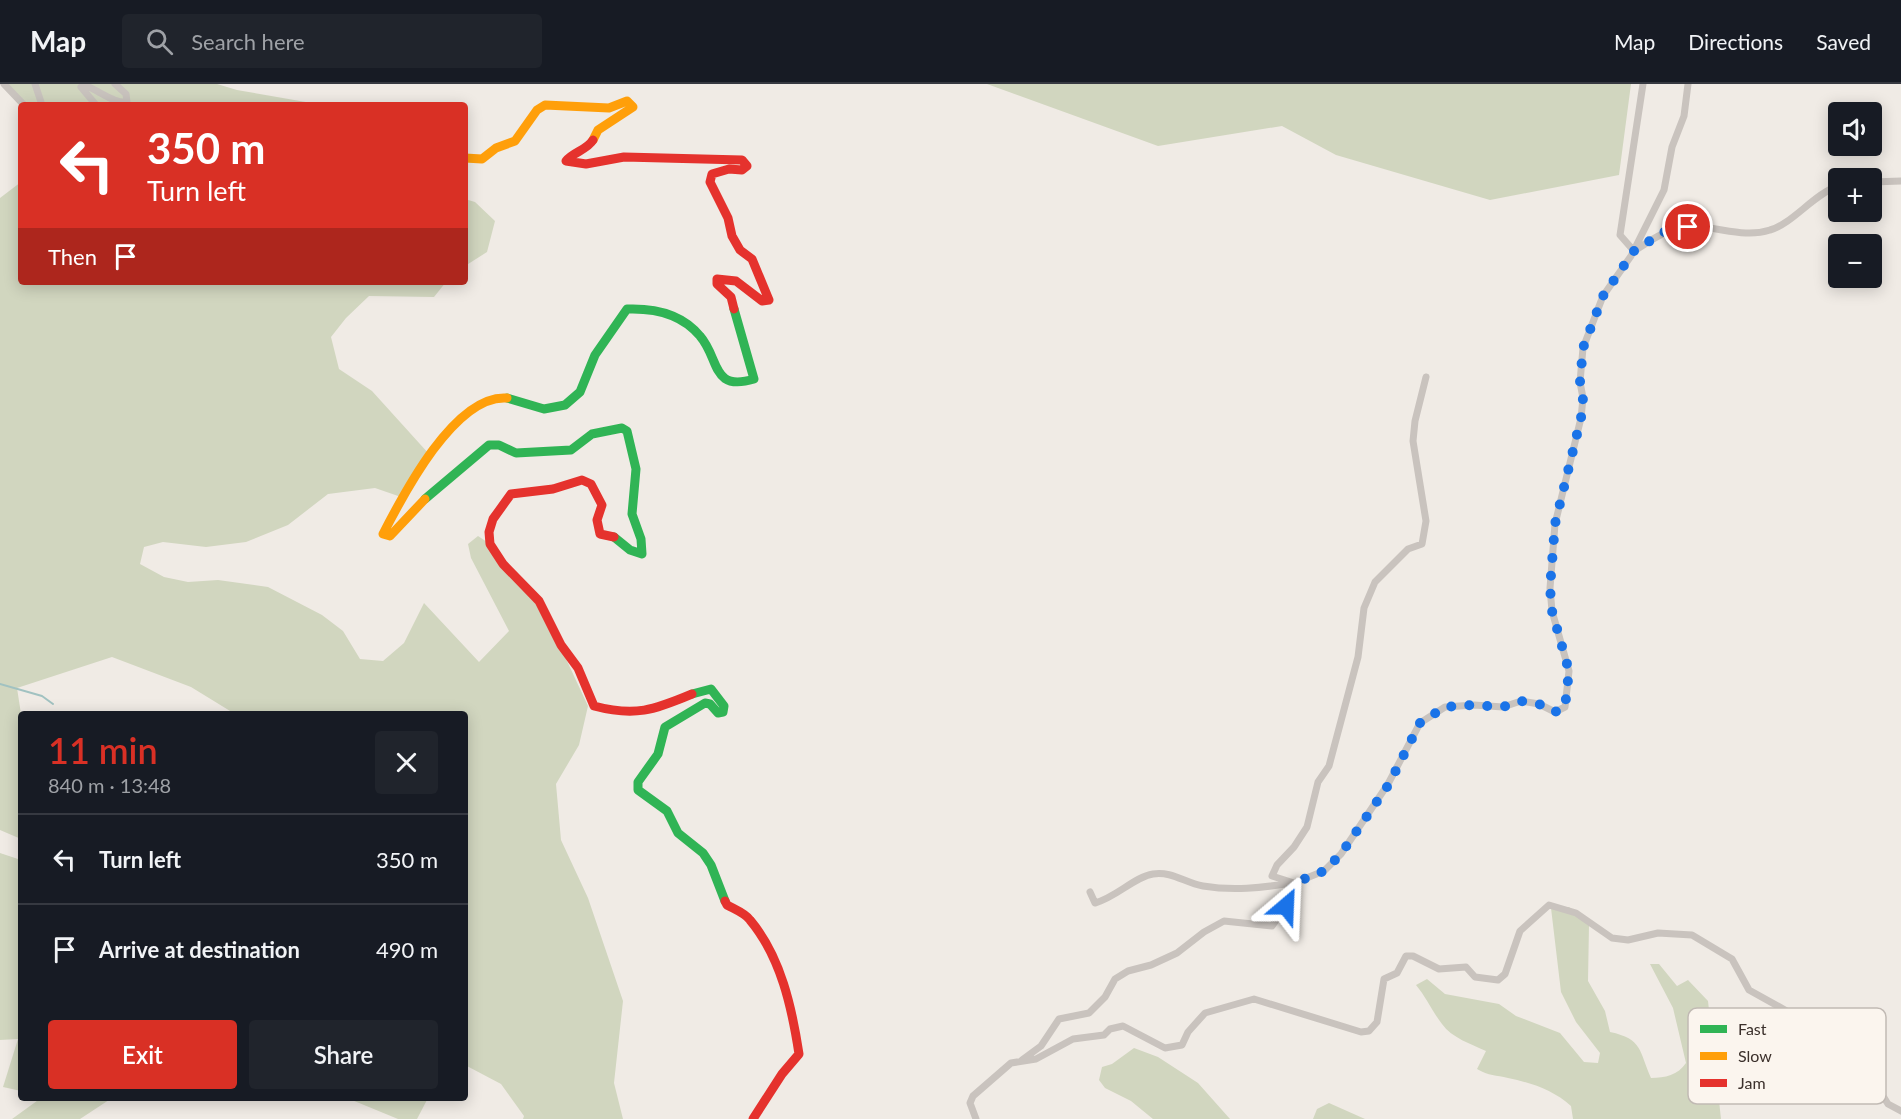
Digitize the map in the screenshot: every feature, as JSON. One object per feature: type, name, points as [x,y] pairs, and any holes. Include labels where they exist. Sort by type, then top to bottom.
[{"type":"street","points":[[4,84],[21,102]]},
{"type":"street","points":[[35,84],[41,102]]},
{"type":"street","points":[[115,84],[126,94],[127,102]]},
{"type":"street","points":[[1634,251],[1620,235],[1643,84]]},
{"type":"street","points":[[1090,892],[1095,903],[1107,899],[1142,877],[1160,873],[1198,885],[1244,890],[1294,883],[1324,871],[1341,854],[1389,784],[1420,723],[1445,707],[1474,705],[1503,707],[1521,701],[1539,704],[1555,712],[1565,707],[1569,671],[1552,611],[1550,588],[1555,524],[1581,418],[1583,398],[1580,382],[1583,348],[1603,296],[1634,251],[1664,190],[1672,147],[1684,116],[1688,84]]},
{"type":"street","points":[[94,102],[81,87],[86,86],[102,92],[115,102]]},
{"type":"street","points":[[468,158],[482,159],[496,148],[515,141],[537,110],[545,105],[565,104],[609,108],[627,101],[633,106],[629,111],[617,116],[598,130],[590,145],[571,155],[566,161],[574,164],[593,164],[621,157],[648,159],[720,156],[742,160],[747,166],[742,170],[729,169],[712,174],[711,182],[728,218],[732,236],[740,250],[752,259],[769,300],[762,301],[739,282],[726,277],[717,279],[717,284],[731,297],[754,379],[741,383],[724,379],[712,363],[707,346],[680,319],[645,307],[627,309],[591,362],[579,394],[565,404],[549,411],[535,409],[506,398],[491,398],[475,406],[429,454],[383,534],[386,537],[390,536],[437,486],[489,445],[499,445],[516,453],[534,454],[572,450],[592,434],[622,428],[627,431],[635,459],[636,483],[630,504],[633,523],[644,548],[642,554],[623,545],[608,532],[600,534],[597,527],[602,505],[587,480],[578,479],[554,489],[511,494],[493,519],[489,532],[490,544],[503,564],[539,602],[561,645],[578,668],[594,706],[632,714],[657,709],[700,690],[711,689],[724,706],[723,712],[718,713],[710,704],[705,704],[666,727],[658,754],[638,782],[638,790],[667,811],[678,833],[703,853],[711,865],[727,905],[749,918],[769,948],[793,1012],[799,1054],[782,1074],[753,1119]]},
{"type":"street","points":[[1882,182],[1901,181]]},
{"type":"street","points":[[1634,251],[1664,232],[1688,227],[1752,234],[1773,230],[1828,189]]},
{"type":"street","points":[[1294,883],[1272,876],[1277,865],[1294,847],[1307,827],[1318,782],[1329,766],[1358,657],[1364,608],[1375,582],[1408,549],[1422,544],[1426,521],[1413,441],[1426,376]]},
{"type":"street","points":[[1022,1060],[1041,1046],[1059,1019],[1089,1013],[1105,997],[1115,979],[1128,970],[1151,965],[1177,953],[1204,932],[1224,921],[1272,926],[1286,906],[1294,883]]},
{"type":"street","points":[[976,1119],[970,1103],[973,1096],[1011,1063],[1036,1059],[1073,1039],[1104,1035],[1110,1029],[1123,1026],[1165,1048],[1175,1047],[1182,1045],[1188,1032],[1205,1012],[1254,999],[1361,1032],[1369,1031],[1377,1022],[1384,979],[1397,974],[1406,956],[1413,956],[1439,969],[1466,967],[1475,977],[1498,980],[1505,974],[1520,931],[1549,905],[1576,913],[1612,938],[1628,940],[1658,933],[1692,935],[1732,959],[1749,990],[1781,1008]]},
{"type":"street","points":[[1886,1101],[1901,1111]]},
{"type":"green space","points":[[4,84],[217,84],[237,90],[306,102],[20,102]]},
{"type":"green space","points":[[987,84],[1631,84],[1619,175],[1490,200],[1336,155],[1282,126],[1158,146]]},
{"type":"green space","points":[[18,184],[18,285],[444,285],[434,297],[369,296],[346,318],[331,337],[339,369],[372,391],[429,454],[404,498],[375,488],[328,494],[288,525],[246,542],[206,547],[163,542],[144,547],[140,564],[164,577],[188,582],[218,580],[268,587],[322,615],[343,631],[360,659],[383,661],[404,643],[424,603],[479,662],[509,631],[471,558],[468,544],[478,536],[490,544],[539,601],[588,706],[579,745],[556,784],[561,840],[588,898],[623,1001],[614,1083],[623,1119],[523,1119],[524,1116],[501,1084],[468,1067],[468,711],[230,711],[191,687],[112,657],[17,688],[21,711],[18,711],[18,838],[0,830],[0,198]]},
{"type":"green space","points":[[468,200],[475,202],[495,221],[487,252],[468,264]]},
{"type":"green space","points":[[0,853],[18,859],[18,1039],[0,1040]]},
{"type":"green space","points":[[1569,907],[1589,925],[1588,981],[1605,1011],[1610,1032],[1629,1038],[1634,1043],[1641,1053],[1651,1078],[1671,1075],[1686,1063],[1673,1008],[1650,964],[1659,964],[1677,986],[1688,980],[1708,1001],[1709,1008],[1688,1008],[1688,1104],[1719,1104],[1721,1119],[1573,1119],[1571,1106],[1549,1091],[1477,1069],[1486,1051],[1462,1040],[1446,1029],[1416,985],[1427,979],[1445,994],[1499,1004],[1516,1016],[1560,1033],[1584,1062],[1598,1063],[1600,1053],[1576,1022],[1561,992],[1551,908]]},
{"type":"green space","points":[[18,1039],[18,1090],[3,1087]]},
{"type":"green space","points":[[1134,1048],[1158,1057],[1198,1083],[1230,1119],[1153,1119],[1131,1101],[1105,1088],[1099,1080],[1102,1067],[1112,1064]]},
{"type":"green space","points":[[37,1101],[107,1101],[80,1119],[12,1119]]},
{"type":"green space","points":[[354,1101],[426,1101],[417,1119],[398,1119]]},
{"type":"green space","points":[[1329,1103],[1365,1119],[1313,1119],[1317,1109]]},
{"type":"waterway","points":[[0,684],[42,696],[53,704]]},
{"type":"traffic: fast","points":[[507,398],[544,409],[565,405],[580,392],[595,355],[627,309],[657,311],[685,322],[700,336],[723,377],[730,381],[740,382],[754,379],[734,309]]},
{"type":"traffic: fast","points":[[425,499],[489,445],[499,445],[516,453],[571,450],[592,434],[622,428],[627,431],[636,469],[632,514],[641,539],[642,554],[630,550],[614,537]]},
{"type":"traffic: fast","points":[[692,694],[711,689],[724,706],[723,712],[718,713],[710,704],[705,703],[665,727],[658,754],[638,782],[638,790],[667,811],[678,833],[703,853],[711,865],[725,901]]},
{"type":"traffic: slow","points":[[468,158],[482,159],[496,148],[515,141],[537,110],[545,105],[609,108],[627,101],[633,107],[598,130],[593,140]]},
{"type":"traffic: slow","points":[[425,499],[390,536],[383,534],[417,473],[450,429],[468,412],[488,401],[507,398]]},
{"type":"traffic: jam","points":[[593,140],[566,161],[586,164],[624,157],[742,160],[747,166],[742,170],[729,169],[712,174],[710,182],[728,218],[732,236],[740,250],[752,259],[769,300],[762,301],[736,281],[717,279],[717,284],[731,297],[734,309]]},
{"type":"traffic: jam","points":[[614,537],[600,534],[597,520],[602,505],[591,484],[582,480],[553,489],[511,494],[493,519],[489,532],[490,544],[503,564],[539,601],[561,645],[578,668],[594,706],[621,711],[644,710],[692,694]]},
{"type":"traffic: jam","points":[[725,901],[727,905],[748,918],[770,950],[789,1001],[799,1054],[782,1074],[753,1119]]},
{"type":"route","points":[[1286,906],[1294,883],[1324,871],[1341,854],[1389,784],[1420,723],[1445,707],[1474,705],[1503,707],[1521,701],[1539,704],[1555,712],[1565,707],[1569,671],[1560,646],[1552,611],[1550,588],[1555,524],[1581,418],[1583,398],[1580,382],[1583,348],[1593,329],[1603,296],[1634,251],[1664,232],[1688,227]]}]
